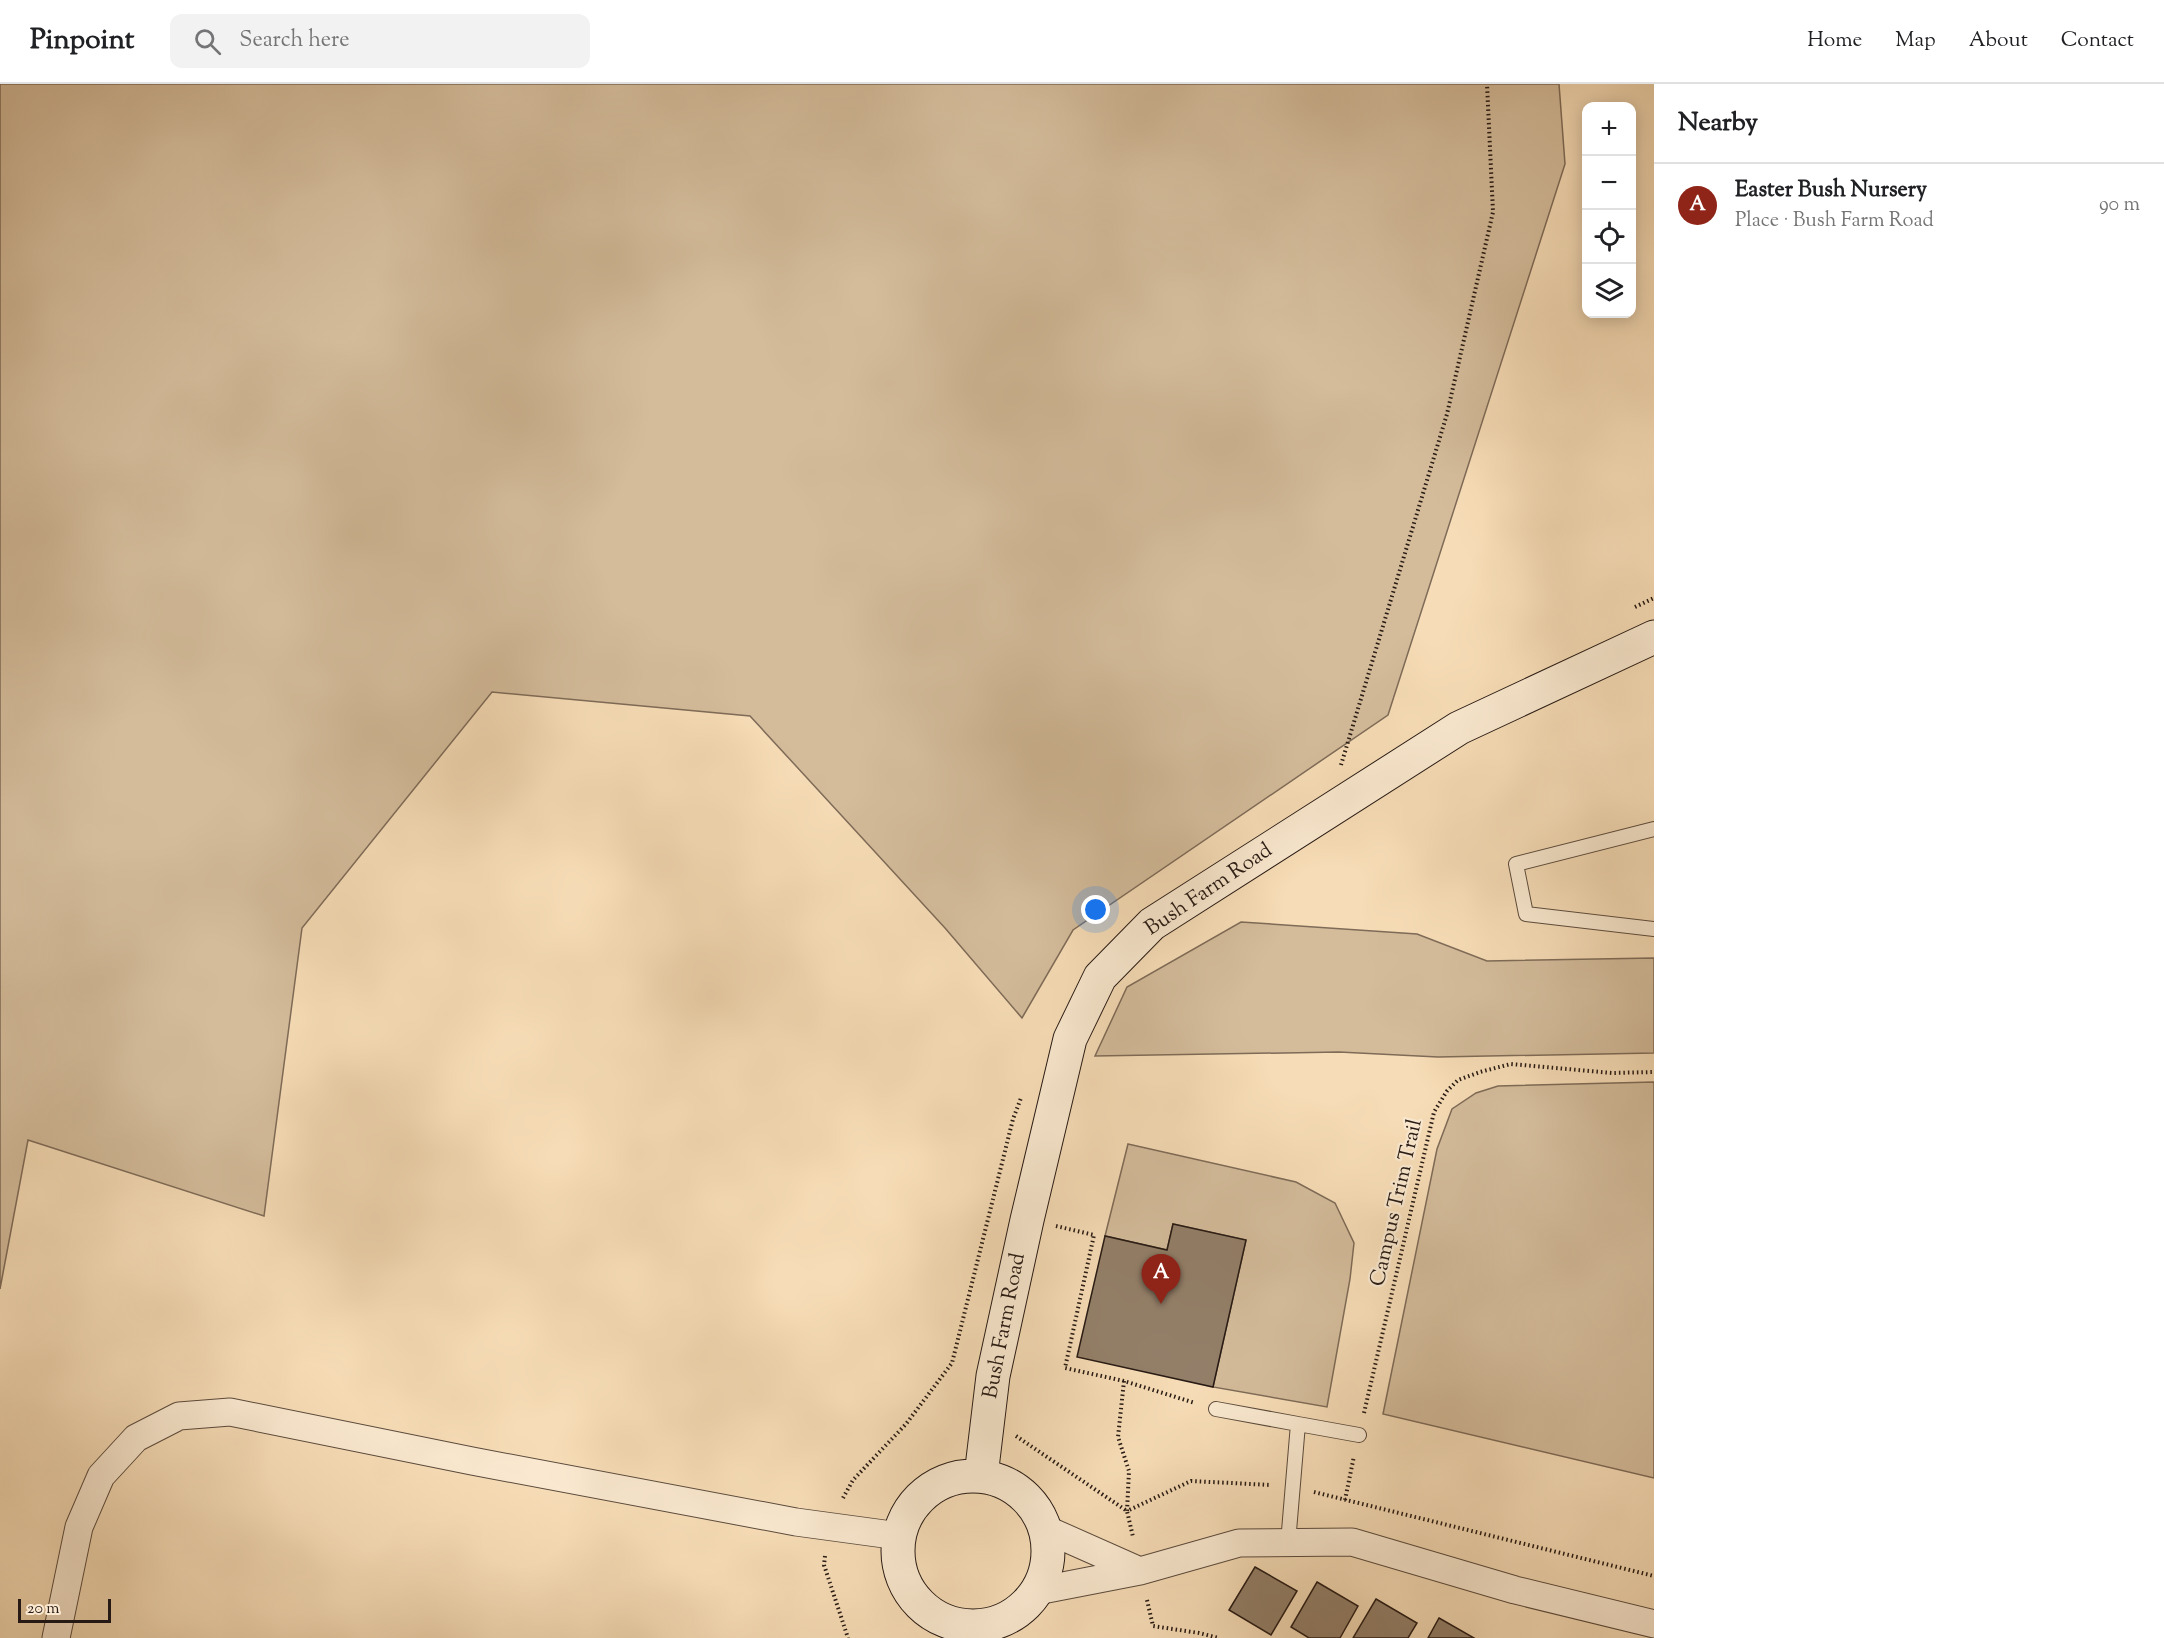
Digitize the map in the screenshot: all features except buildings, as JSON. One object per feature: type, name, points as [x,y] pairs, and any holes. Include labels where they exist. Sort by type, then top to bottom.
[{"type":"street","name":"Bush Farm Road","points":[[981,1476],[993,1376],[1070,1039],[1100,977],[1152,924],[1459,728],[1654,637]]},
{"type":"street","points":[[56,1638],[78,1527],[101,1476],[136,1438],[179,1416],[230,1412],[472,1461],[827,1527],[899,1536]]},
{"type":"street","points":[[981,1476],[1006,1484],[1027,1499],[1041,1520],[1048,1545],[1046,1570],[1037,1591],[1023,1608],[980,1632],[938,1618],[930,1626],[904,1584],[898,1560],[899,1536],[907,1515],[920,1497],[938,1485],[959,1478],[981,1476]]},
{"type":"street","points":[[1043,1528],[1140,1571]]},
{"type":"street","points":[[1037,1591],[1140,1571],[1239,1543],[1352,1542],[1515,1590],[1654,1624]]},
{"type":"lane","points":[[1654,829],[1516,864],[1526,914],[1654,929]]},
{"type":"lane","points":[[1216,1409],[1359,1435]]},
{"type":"lane","points":[[1288,1543],[1298,1424]]},
{"type":"path","points":[[1349,762],[1340,768],[1447,414],[1493,212],[1487,84]]},
{"type":"path","points":[[1632,609],[1654,598]]},
{"type":"path","name":"Campus Trim Trail","points":[[1345,1500],[1434,1112],[1447,1091],[1458,1080],[1511,1064],[1612,1073],[1654,1072]]},
{"type":"path","points":[[848,1638],[824,1565],[827,1527],[853,1480],[906,1424],[952,1363],[1013,1119],[1023,1092]]},
{"type":"path","points":[[1027,1220],[1094,1235],[1065,1368],[1124,1382],[1216,1409]]},
{"type":"path","points":[[952,1363],[993,1376]]},
{"type":"path","points":[[1124,1382],[1118,1437],[1129,1471],[1127,1511],[1153,1626],[1219,1638]]},
{"type":"path","points":[[1011,1433],[1127,1511]]},
{"type":"path","points":[[1127,1511],[1191,1481],[1292,1486],[1654,1576]]},
{"type":"shaded area","points":[[0,84],[1559,84],[1565,164],[1388,715],[1073,930],[1022,1018],[945,928],[750,716],[492,692],[302,928],[264,1216],[28,1140],[0,1289]]},
{"type":"shaded area","points":[[1241,922],[1417,934],[1487,961],[1654,958],[1654,1053],[1438,1057],[1339,1052],[1095,1056],[1127,987]]},
{"type":"shaded area","points":[[1654,1082],[1654,1478],[1383,1414],[1437,1149],[1452,1109],[1476,1093],[1498,1086]]},
{"type":"shaded area","points":[[1128,1144],[1296,1182],[1335,1203],[1354,1243],[1350,1279],[1327,1407],[1213,1387],[1246,1240],[1173,1224],[1167,1250],[1105,1236]]},
{"type":"place","name":"Easter Bush Nursery","points":[[1161,1304]]}]
